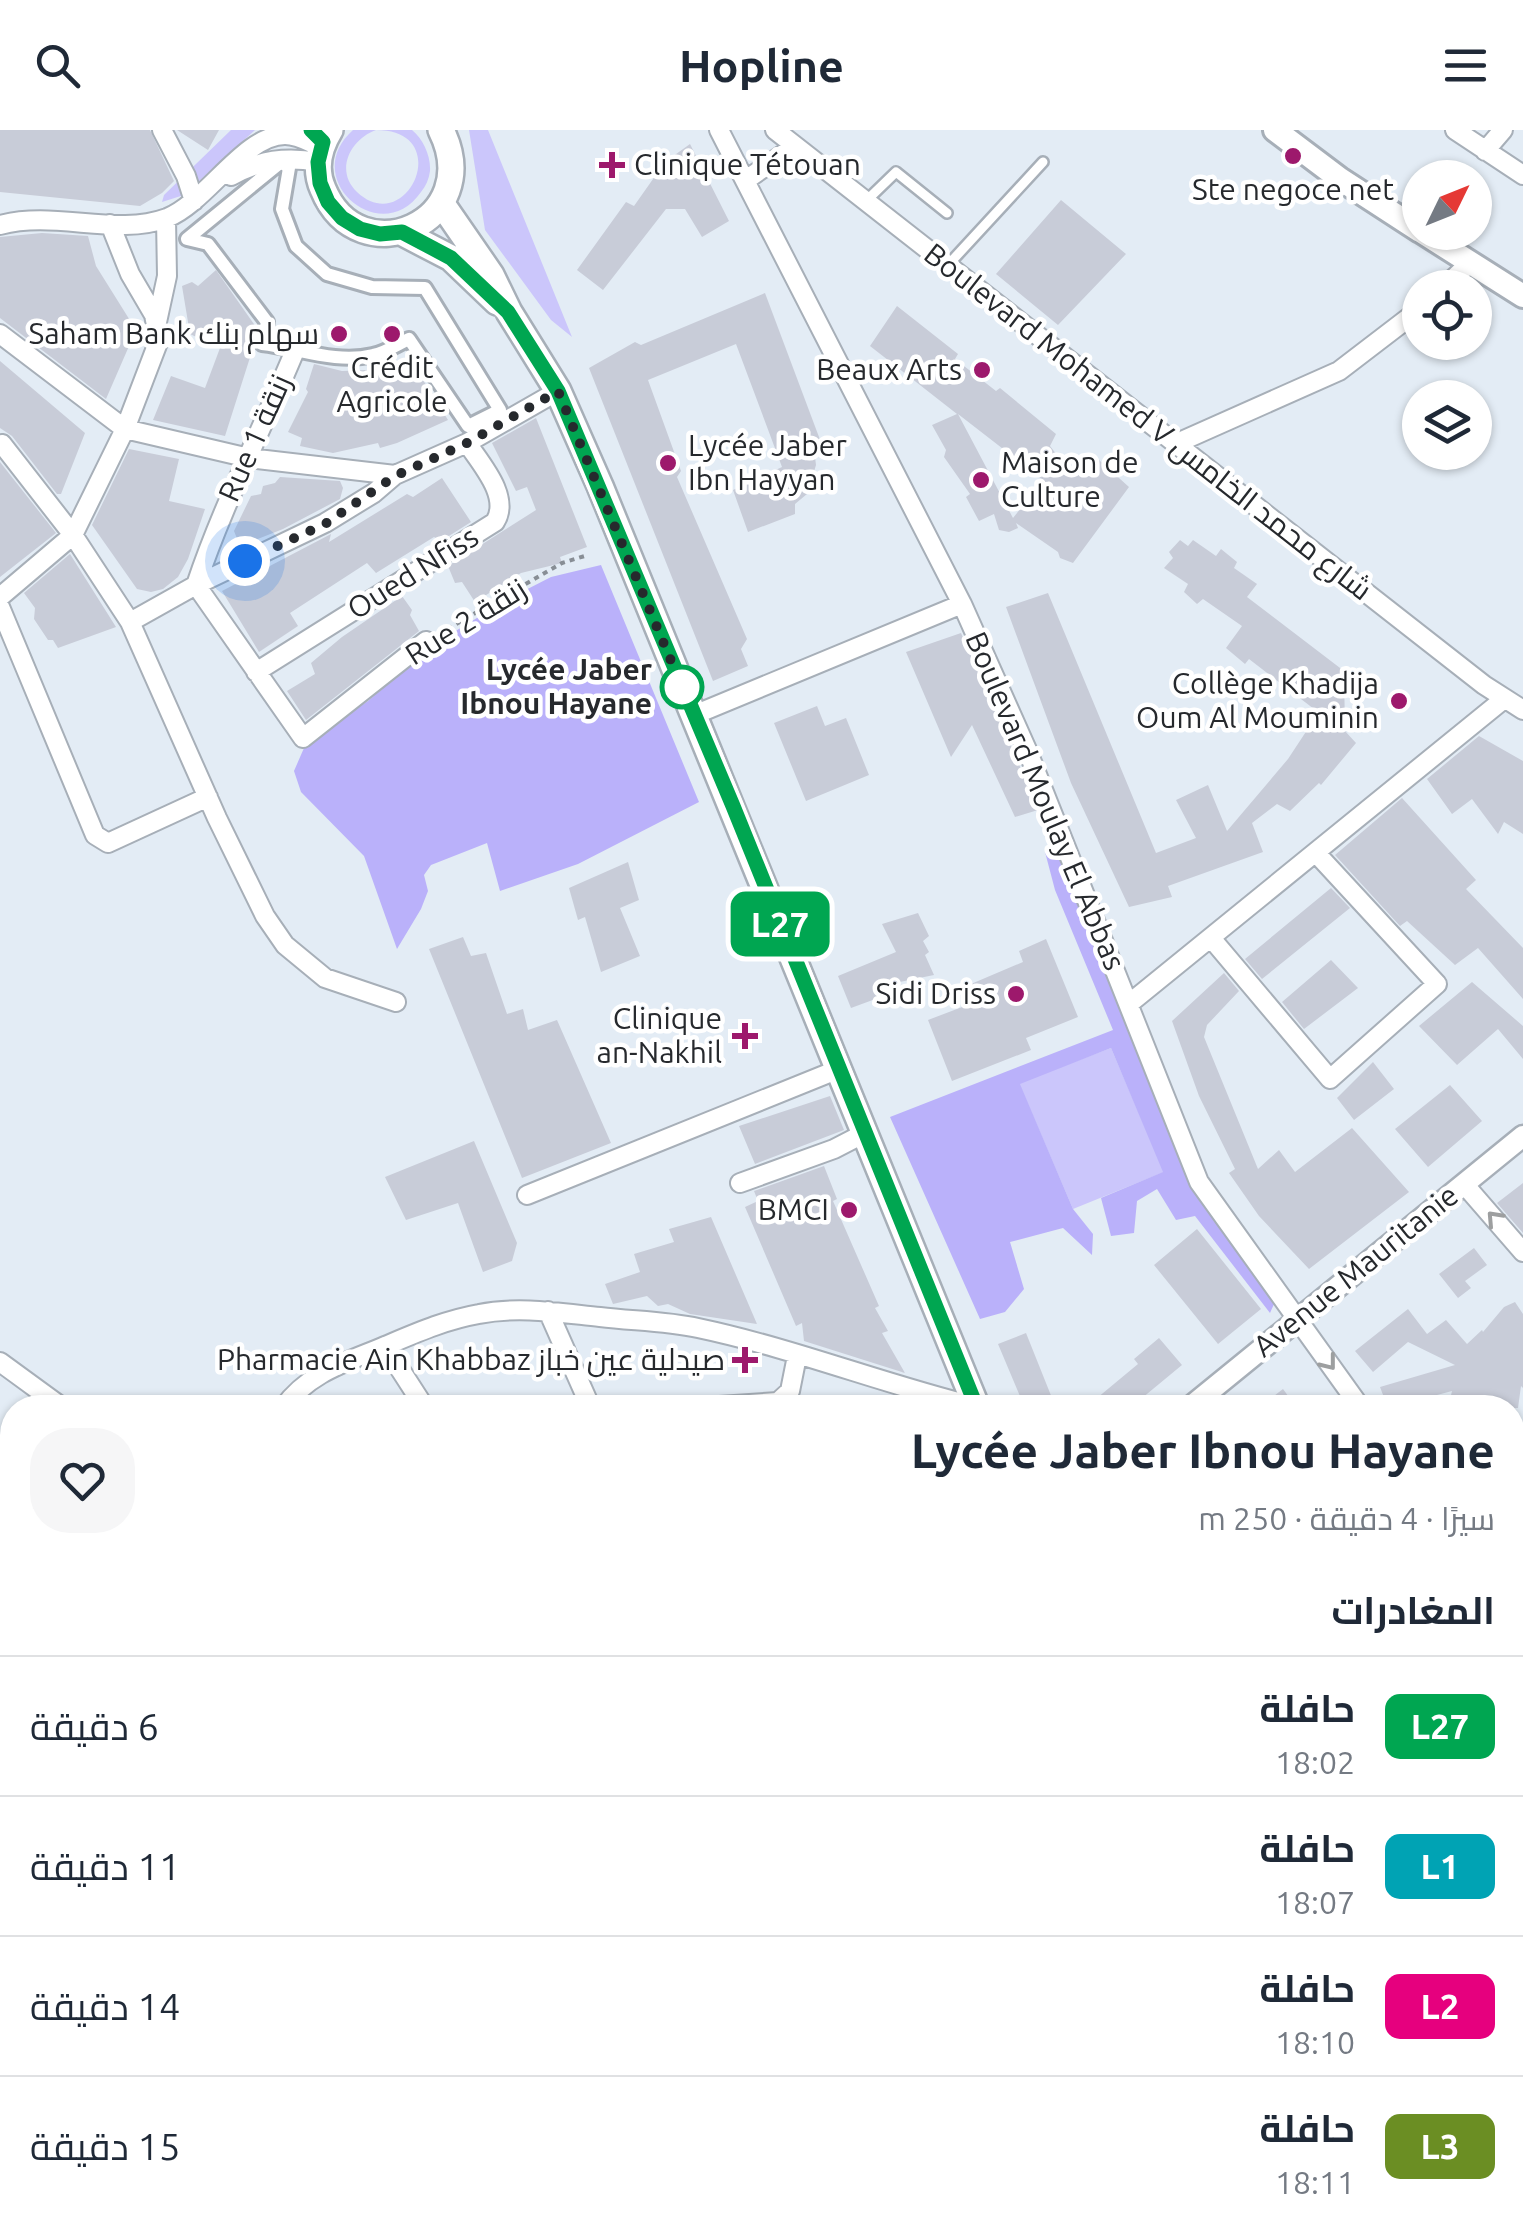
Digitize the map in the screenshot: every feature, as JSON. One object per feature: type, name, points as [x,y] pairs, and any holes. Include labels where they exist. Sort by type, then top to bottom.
[{"type":"main road","points":[[320,142],[324,193],[342,218],[360,229],[380,234],[402,232],[417,226],[442,204],[452,178],[451,150],[441,130]]},
{"type":"main road","points":[[1275,130],[1340,180],[1402,220]]},
{"type":"main road","points":[[442,204],[491,275],[508,312],[558,391],[972,1395]]},
{"type":"main road","points":[[402,232],[451,258],[508,312]]},
{"type":"main road","points":[[1449,250],[1523,296]]},
{"type":"street","points":[[162,130],[194,201]]},
{"type":"street","name":"Boulevard Moulay El Abbas","points":[[718,130],[962,604],[1028,752],[1198,1182],[1352,1395]]},
{"type":"street","name":"Boulevard Mohamed V شارع محمد الخامس","points":[[775,130],[1175,444],[1523,710]]},
{"type":"street","points":[[1455,130],[1523,174]]},
{"type":"street","points":[[1485,151],[1503,130]]},
{"type":"street","points":[[1,224],[44,219],[140,224],[166,218],[213,186],[255,146],[275,136],[320,142]]},
{"type":"street","points":[[746,180],[796,146]]},
{"type":"street","points":[[280,162],[289,168],[282,209],[296,246],[327,274],[372,287],[425,288],[500,410],[468,426],[409,339],[372,356],[306,355],[296,348],[262,344],[266,322],[208,244],[186,239],[280,162]]},
{"type":"street","points":[[0,597],[73,535],[125,429],[158,340],[157,322],[167,276],[166,218]]},
{"type":"street","points":[[110,224],[130,274],[157,322]]},
{"type":"street","points":[[1462,270],[1470,263]]},
{"type":"street","points":[[1175,444],[1340,371],[1402,323]]},
{"type":"street","points":[[0,334],[125,429],[250,458],[395,476]]},
{"type":"street","name":"Rue 1 زنقة","points":[[196,585],[227,498],[250,458],[296,348]]},
{"type":"street","points":[[130,622],[196,585],[325,524],[395,476],[467,443],[558,391]]},
{"type":"street","name":"Oued Nfiss","points":[[256,672],[495,522],[501,508],[498,496],[467,443]]},
{"type":"street","points":[[2,444],[73,535],[130,622],[265,916],[285,944],[325,978],[396,1002]]},
{"type":"street","points":[[196,585],[256,672]]},
{"type":"street","points":[[694,715],[962,604]]},
{"type":"street","points":[[0,607],[95,835],[108,842],[118,840],[208,797]]},
{"type":"street","name":"Rue 2 زنقة","points":[[256,672],[303,738],[426,641]]},
{"type":"street","points":[[1130,1002],[1504,699]]},
{"type":"street","points":[[1212,938],[1330,1078],[1437,984],[1316,852]]},
{"type":"street","points":[[527,1195],[839,1069]]},
{"type":"street","points":[[740,1183],[864,1133]]},
{"type":"street","name":"Avenue Mauritanie","points":[[1204,1395],[1523,1136]]},
{"type":"street","points":[[1464,1184],[1523,1252]]},
{"type":"street","points":[[294,1395],[319,1374],[445,1322],[483,1313],[548,1312],[698,1328],[931,1395]]},
{"type":"street","points":[[548,1312],[585,1395]]},
{"type":"street","points":[[385,1346],[417,1395]]},
{"type":"street","points":[[786,1395],[797,1356]]},
{"type":"street","points":[[0,1362],[45,1395]]},
{"type":"lane","points":[[948,265],[1043,162]]},
{"type":"lane","points":[[866,201],[896,172],[948,213]]},
{"type":"path","name":"Rue 2 زنقة","points":[[426,641],[562,563],[588,555]]},
{"type":"shaded area","points":[[231,130],[255,130],[184,195],[162,202],[164,195]]},
{"type":"shaded area","points":[[353,130],[376,130],[412,130],[428,154],[428,180],[404,208],[386,214],[367,211],[351,201],[340,186],[335,169],[338,149]],"holes":[[[376,130],[400,135],[414,146],[418,162],[415,179],[406,193],[392,202],[375,203],[350,183],[348,156],[359,140]]]},
{"type":"shaded area","points":[[469,130],[488,130],[572,337],[551,320],[485,230]]},
{"type":"shaded area","points":[[601,565],[699,802],[578,864],[500,891],[487,843],[431,865],[424,875],[428,891],[421,909],[397,949],[364,856],[301,792],[294,771],[304,748],[368,701],[431,646],[551,577]]},
{"type":"shaded area","points":[[1058,848],[1188,1182],[1274,1304],[1270,1313],[1195,1216],[1176,1220],[1157,1189],[1137,1201],[1134,1233],[1111,1236],[1101,1198],[1163,1172],[1111,1048],[1020,1084],[1073,1209],[1093,1234],[1092,1255],[1063,1228],[1010,1242],[1024,1289],[1005,1312],[980,1319],[890,1117],[1113,1030],[1055,890],[1045,852]]},
{"type":"shaded area","points":[[1111,1048],[1164,1172],[1073,1209],[1019,1083]]},
{"type":"building","points":[[0,130],[150,130],[174,181],[140,206],[0,192]]},
{"type":"building","points":[[177,130],[219,130],[208,150]]},
{"type":"building","points":[[690,144],[729,221],[702,237],[685,209],[666,209],[603,290],[577,270],[626,202],[634,206],[665,162]]},
{"type":"building","points":[[1061,200],[1126,254],[1058,325],[996,274]]},
{"type":"building","points":[[42,233],[88,236],[96,266],[136,330],[106,399],[0,318],[0,237]]},
{"type":"building","points":[[216,270],[256,327],[225,436],[153,420],[171,376],[205,388],[220,348],[190,334],[182,286],[192,282],[198,286]]},
{"type":"building","points":[[765,293],[822,445],[814,449],[816,465],[807,494],[795,504],[795,514],[748,532],[733,490],[782,467],[736,344],[648,380],[681,471],[677,477],[747,639],[741,649],[748,666],[713,681],[589,368],[635,342],[641,345]]},
{"type":"building","points":[[897,306],[958,354],[955,359],[996,391],[1000,388],[1056,434],[1050,446],[1074,477],[1086,460],[1094,466],[1099,460],[1129,487],[1073,563],[1060,558],[1058,552],[1016,523],[1018,528],[1009,532],[999,530],[994,514],[979,521],[966,497],[970,494],[944,457],[946,450],[932,425],[957,414],[870,346]],"holes":[[[958,414],[1043,480],[1013,518]]]},
{"type":"building","points":[[408,356],[448,420],[380,448],[378,443],[333,453],[300,446],[302,438],[288,432],[308,392],[314,364],[342,371],[392,369]]},
{"type":"building","points":[[0,361],[85,433],[61,494],[57,494],[12,436],[0,428]]},
{"type":"building","points":[[536,418],[587,547],[560,557],[562,563],[521,573],[475,602],[462,582],[455,583],[448,566],[536,510],[527,487],[516,491],[492,443]]},
{"type":"building","points":[[129,449],[179,459],[169,501],[205,509],[178,577],[163,589],[151,592],[137,589],[92,525]]},
{"type":"building","points":[[0,462],[56,533],[0,577]]},
{"type":"building","points":[[280,477],[340,481],[343,488],[340,499],[240,546],[234,531],[251,496],[261,494],[263,486]]},
{"type":"building","points":[[442,478],[471,522],[441,541],[434,537],[376,573],[367,563],[290,613],[298,626],[259,652],[222,591],[331,534],[329,542],[407,494],[413,497]]},
{"type":"building","points":[[1180,540],[1188,546],[1193,540],[1216,556],[1221,549],[1237,562],[1234,568],[1257,584],[1247,597],[1344,671],[1345,731],[1356,743],[1321,785],[1290,811],[1277,804],[1252,823],[1263,852],[1168,886],[1172,897],[1129,907],[1071,783],[1006,607],[1048,593],[1156,853],[1196,838],[1176,800],[1208,785],[1227,831],[1288,759],[1313,721],[1314,709],[1249,659],[1245,664],[1226,648],[1242,626],[1203,599],[1197,604],[1184,592],[1188,584],[1164,568],[1173,558],[1169,552]]},
{"type":"building","points":[[70,554],[116,627],[58,648],[34,619],[35,608],[24,593]]},
{"type":"building","points":[[402,596],[419,631],[306,720],[287,691],[315,674],[311,663],[342,637]]},
{"type":"building","points":[[961,633],[1038,810],[1015,817],[972,725],[951,757],[906,652]]},
{"type":"building","points":[[817,706],[825,726],[846,718],[869,775],[806,801],[774,723]]},
{"type":"building","points":[[1479,736],[1523,761],[1523,834],[1504,822],[1498,834],[1472,799],[1452,814],[1427,779]]},
{"type":"building","points":[[1402,798],[1476,880],[1466,889],[1523,948],[1523,999],[1478,948],[1455,965],[1407,921],[1400,926],[1335,855]]},
{"type":"building","points":[[628,862],[639,900],[620,908],[640,956],[601,972],[585,917],[578,920],[569,888]]},
{"type":"building","points":[[1331,888],[1350,908],[1262,979],[1245,959]]},
{"type":"building","points":[[918,913],[929,936],[923,941],[934,975],[885,985],[889,994],[851,1008],[838,976],[896,952],[882,924]]},
{"type":"building","points":[[463,937],[471,956],[486,953],[507,1014],[523,1009],[528,1030],[557,1020],[611,1143],[522,1178],[429,949]]},
{"type":"building","points":[[1046,939],[1078,1017],[1026,1038],[1031,1050],[952,1081],[928,1020],[978,1001],[971,984],[1023,962],[1019,951]]},
{"type":"building","points":[[1331,960],[1358,988],[1304,1029],[1282,1002]]},
{"type":"building","points":[[1224,973],[1239,991],[1207,1025],[1204,1037],[1258,1169],[1279,1150],[1295,1172],[1352,1128],[1409,1192],[1309,1269],[1259,1216],[1229,1173],[1235,1169],[1199,1096],[1172,1021]]},
{"type":"building","points":[[1472,982],[1523,1026],[1523,1059],[1498,1029],[1457,1065],[1419,1026]]},
{"type":"building","points":[[1373,1062],[1394,1089],[1354,1120],[1337,1098]]},
{"type":"building","points":[[1450,1085],[1482,1121],[1428,1167],[1395,1129]]},
{"type":"building","points":[[830,1096],[844,1130],[755,1164],[739,1126]]},
{"type":"building","points":[[474,1141],[517,1243],[512,1261],[483,1272],[458,1203],[406,1220],[385,1177]]},
{"type":"building","points":[[824,1166],[837,1199],[833,1201],[879,1306],[875,1308],[888,1331],[882,1333],[905,1373],[804,1341],[802,1323],[796,1326],[745,1207],[758,1201],[754,1191]]},
{"type":"building","points":[[1523,1183],[1523,1233],[1497,1203]]},
{"type":"building","points":[[711,1217],[757,1324],[690,1314],[668,1304],[658,1306],[647,1296],[613,1304],[605,1284],[640,1272],[634,1254],[674,1242],[669,1229]]},
{"type":"building","points":[[1197,1229],[1261,1309],[1218,1344],[1154,1265]]},
{"type":"building","points":[[1474,1248],[1487,1265],[1465,1281],[1471,1288],[1458,1298],[1439,1274]]},
{"type":"building","points":[[1515,1302],[1523,1314],[1520,1395],[1451,1395],[1452,1391],[1437,1395],[1383,1395],[1380,1387],[1455,1365],[1408,1342],[1373,1372],[1355,1351],[1408,1309],[1427,1334],[1446,1320],[1467,1344],[1504,1307]]},
{"type":"building","points":[[1026,1333],[1051,1395],[1020,1395],[998,1344]]},
{"type":"building","points":[[1159,1338],[1182,1365],[1146,1395],[1101,1395],[1138,1364],[1134,1359]]},
{"type":"bus line","name":"L27","points":[[311,130],[323,142],[318,162],[320,183],[328,202],[342,218],[360,229],[380,234],[402,232],[451,258],[508,312],[558,391],[663,636],[972,1395]]},
{"type":"place","name":"Ste negoce net","points":[[1293,156]]},
{"type":"place","name":"Clinique Tétouan","points":[[612,165]]},
{"type":"place","name":"Saham Bank سهام بنك","points":[[339,334]]},
{"type":"place","name":"Crédit Agricole","points":[[392,334]]},
{"type":"place","name":"Beaux Arts","points":[[982,370]]},
{"type":"place","name":"Lycée Jaber Ibn Hayyan","points":[[668,463]]},
{"type":"place","name":"Maison de Culture","points":[[981,480]]},
{"type":"place","name":"Lycée Jaber Ibnou Hayane","points":[[682,687]]},
{"type":"place","name":"Collège Khadija Oum Al Mouminin","points":[[1399,701]]},
{"type":"place","name":"Sidi Driss","points":[[1016,994]]},
{"type":"place","name":"Clinique an-Nakhil","points":[[745,1036]]},
{"type":"place","name":"BMCI","points":[[849,1210]]},
{"type":"place","name":"Pharmacie Ain Khabbaz صيدلية عين خباز","points":[[745,1360]]},
{"type":"route","points":[[245,561],[325,524],[395,476],[467,443],[558,391],[682,687]]}]
